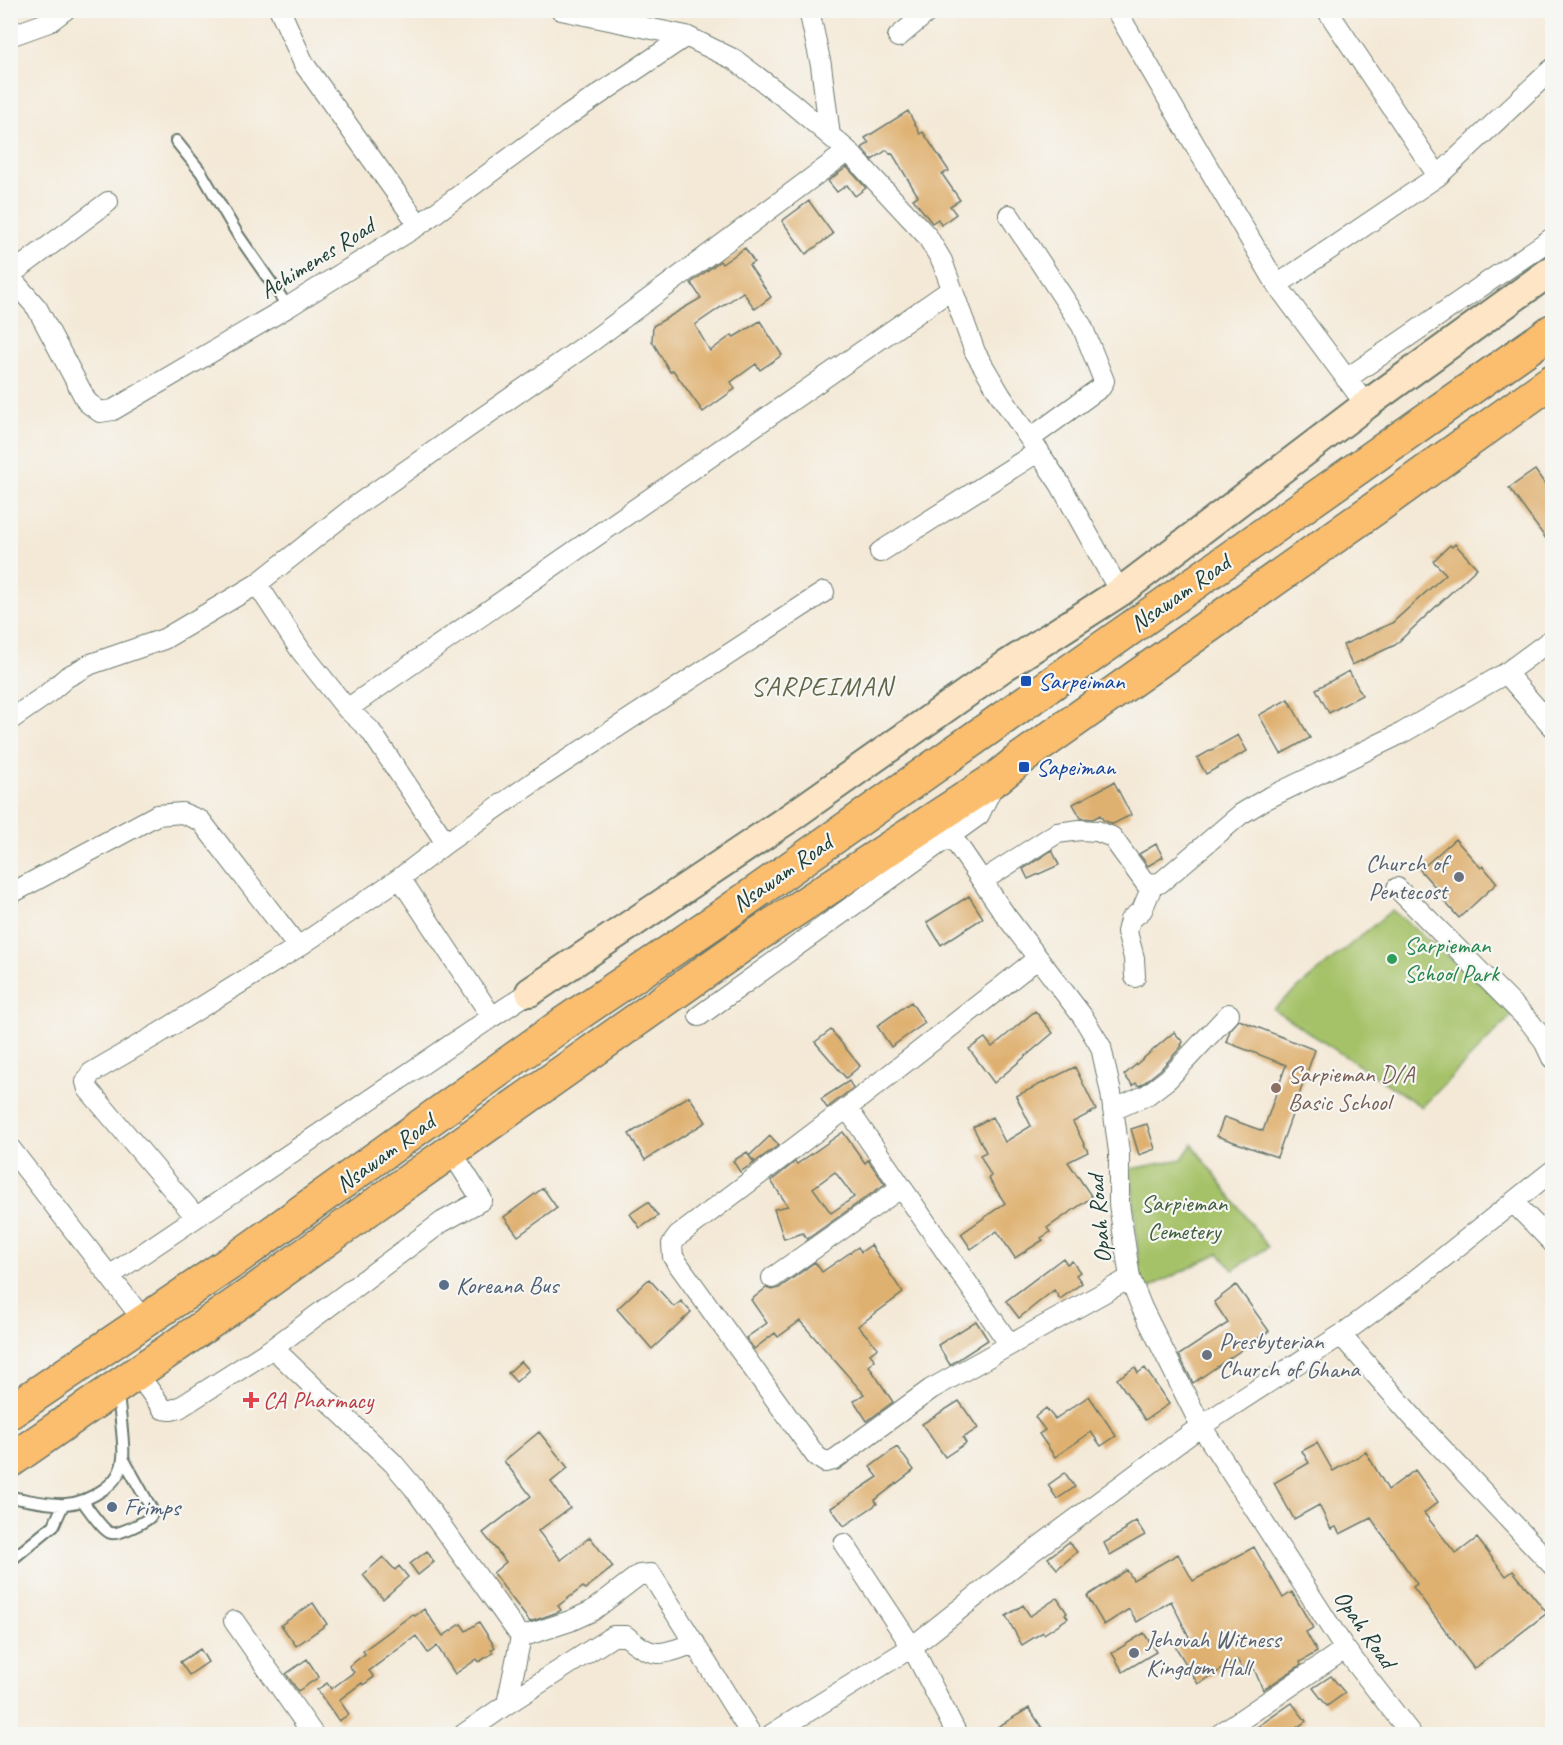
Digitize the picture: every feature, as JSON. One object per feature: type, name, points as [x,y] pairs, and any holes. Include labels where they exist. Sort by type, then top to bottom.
[{"type":"highway","name":"Nsawam Road","points":[[10,1412],[230,1263],[560,1026],[721,917],[1552,331]]},
{"type":"highway","name":"Nsawam Road","points":[[10,1461],[754,937],[945,825],[1019,760],[1552,381]]},
{"type":"main road","points":[[530,992],[791,817],[1005,666],[1120,592],[1366,405],[1552,270]]},
{"type":"street","points":[[10,36],[49,22],[65,10]]},
{"type":"street","points":[[279,10],[304,64],[419,225]]},
{"type":"street","points":[[561,10],[686,36],[735,60],[848,151],[927,236],[942,261],[975,352],[1001,396],[1060,484],[1120,592]]},
{"type":"street","points":[[809,10],[821,65],[830,136]]},
{"type":"street","points":[[1116,10],[1276,285],[1366,405]]},
{"type":"street","points":[[1327,10],[1438,176]]},
{"type":"street","points":[[898,37],[928,11]]},
{"type":"street","name":"Achimenes Road","points":[[10,276],[37,308],[87,402],[100,412],[112,410],[288,307],[419,225],[567,117],[686,36]]},
{"type":"street","points":[[1276,285],[1438,176],[1552,69]]},
{"type":"street","points":[[10,720],[91,664],[164,639],[257,584],[354,507],[595,339],[848,151]]},
{"type":"street","points":[[10,276],[108,202]]},
{"type":"street","points":[[879,552],[1035,444],[1101,387],[1104,381],[1082,326],[1009,215]]},
{"type":"street","points":[[1346,379],[1552,238]]},
{"type":"street","points":[[347,709],[952,289]]},
{"type":"street","points":[[257,584],[301,651],[347,709],[370,730],[446,843]]},
{"type":"street","points":[[196,1217],[88,1089],[86,1082],[91,1073],[298,947],[400,878],[535,781],[824,592]]},
{"type":"street","points":[[982,881],[1057,833],[1080,830],[1097,831],[1112,837],[1146,884],[1160,883],[1241,814],[1266,799],[1401,733],[1506,673],[1552,639]]},
{"type":"street","points":[[1506,673],[1552,726]]},
{"type":"street","points":[[10,894],[157,815],[182,813],[201,821],[298,947]]},
{"type":"street","points":[[699,1016],[945,825]]},
{"type":"street","name":"Opah Road","points":[[945,825],[1037,959],[1083,1017],[1101,1047],[1119,1152],[1119,1204],[1130,1278],[1142,1308],[1201,1426],[1345,1649],[1411,1734]]},
{"type":"street","points":[[400,878],[492,1017]]},
{"type":"street","points":[[1135,977],[1134,958],[1127,932],[1130,920],[1142,910],[1153,884]]},
{"type":"street","points":[[1397,888],[1530,1021],[1543,1039],[1552,1058]]},
{"type":"street","points":[[1037,959],[847,1108],[678,1236],[672,1244],[673,1257],[816,1456],[825,1462],[834,1460],[931,1389],[1130,1278]]},
{"type":"street","points":[[111,1275],[530,992]]},
{"type":"street","points":[[1113,1110],[1147,1095],[1168,1079],[1229,1014]]},
{"type":"street","points":[[847,1108],[1010,1344]]},
{"type":"street","points":[[10,1148],[111,1275],[145,1322]]},
{"type":"street","points":[[127,1380],[163,1409],[171,1410],[179,1408],[273,1348],[442,1222],[482,1200],[451,1151]]},
{"type":"street","points":[[772,1734],[912,1647],[1033,1551],[1201,1426],[1341,1335],[1552,1171]]},
{"type":"street","points":[[772,1278],[902,1187]]},
{"type":"street","points":[[1513,1202],[1552,1242]]},
{"type":"street","points":[[1341,1335],[1417,1422],[1552,1565]]},
{"type":"street","points":[[273,1348],[393,1463],[414,1488],[521,1637],[507,1704]]},
{"type":"street","points":[[844,1544],[912,1647],[957,1734]]},
{"type":"street","points":[[521,1637],[570,1621],[592,1611],[639,1575],[651,1574],[751,1734]]},
{"type":"street","points":[[592,1611],[639,1648],[661,1655],[695,1643]]},
{"type":"street","points":[[234,1621],[313,1734]]},
{"type":"street","points":[[464,1734],[613,1636],[626,1636]]},
{"type":"street","points":[[1220,1734],[1345,1649]]},
{"type":"lane","points":[[177,141],[201,172],[238,235],[288,307]]},
{"type":"lane","points":[[10,1497],[63,1505],[83,1502],[109,1485],[118,1474],[123,1458],[127,1380]]},
{"type":"lane","points":[[83,1502],[105,1530],[111,1533],[122,1532],[149,1518],[151,1508],[123,1458]]},
{"type":"lane","points":[[10,1561],[54,1526],[63,1505]]},
{"type":"green space","name":"Sarpieman School Park","points":[[1392,910],[1515,1012],[1422,1107],[1273,1009]]},
{"type":"green space","name":"Sarpieman Cemetery","points":[[1192,1144],[1268,1247],[1233,1270],[1219,1253],[1141,1292],[1131,1169],[1182,1159]]},
{"type":"building","points":[[908,111],[920,134],[923,132],[949,171],[942,174],[960,200],[950,206],[956,214],[941,225],[938,219],[932,223],[913,199],[918,196],[892,153],[890,154],[887,150],[872,160],[862,148],[869,143],[865,138]]},
{"type":"building","points":[[847,167],[866,188],[855,196],[847,185],[837,192],[828,181]]},
{"type":"building","points":[[809,201],[833,234],[806,254],[782,221]]},
{"type":"building","points":[[745,248],[754,262],[749,265],[771,297],[755,309],[743,292],[695,325],[710,351],[732,335],[734,337],[760,321],[782,355],[760,370],[756,364],[731,382],[735,389],[703,412],[673,370],[670,372],[652,341],[653,326],[701,298],[691,283],[720,261],[722,264]]},
{"type":"building","points":[[1535,470],[1552,494],[1552,547],[1509,488]]},
{"type":"building","points":[[1455,544],[1477,568],[1395,645],[1352,665],[1343,645],[1392,623],[1446,574],[1433,561],[1450,545],[1452,547]]},
{"type":"building","points":[[1349,671],[1362,695],[1329,713],[1316,689]]},
{"type":"building","points":[[1288,699],[1310,738],[1281,754],[1259,715]]},
{"type":"building","points":[[1238,735],[1247,751],[1206,774],[1197,758]]},
{"type":"building","points":[[1114,782],[1131,815],[1113,824],[1103,820],[1100,815],[1093,819],[1081,818],[1073,804]]},
{"type":"building","name":"Church of Pentecost","points":[[1455,839],[1497,883],[1459,918],[1444,901],[1446,899],[1420,870]]},
{"type":"building","points":[[1156,844],[1163,857],[1148,866],[1139,854]]},
{"type":"building","points":[[1052,850],[1059,865],[1028,879],[1023,869]]},
{"type":"building","points":[[969,896],[983,918],[941,945],[927,922]]},
{"type":"building","points":[[911,1002],[925,1023],[891,1047],[877,1026]]},
{"type":"building","points":[[1035,1011],[1053,1033],[994,1083],[969,1049],[985,1038],[992,1047]]},
{"type":"building","points":[[1239,1020],[1315,1050],[1277,1157],[1217,1136],[1224,1117],[1263,1131],[1286,1065],[1226,1042],[1230,1030]]},
{"type":"building","points":[[831,1030],[860,1066],[846,1078],[815,1042]]},
{"type":"building","points":[[1174,1032],[1183,1042],[1182,1046],[1160,1070],[1141,1085],[1136,1083],[1133,1086],[1124,1075]]},
{"type":"building","points":[[1075,1067],[1096,1110],[1073,1122],[1088,1152],[1068,1162],[1092,1197],[1047,1228],[1050,1232],[1041,1238],[1043,1240],[1015,1258],[997,1231],[971,1249],[961,1234],[1005,1203],[988,1178],[991,1176],[980,1155],[986,1152],[973,1127],[992,1117],[1005,1142],[1031,1126],[1016,1096]]},
{"type":"building","points":[[849,1081],[853,1088],[827,1108],[821,1099]]},
{"type":"building","points":[[689,1096],[706,1122],[645,1160],[629,1134]]},
{"type":"building","points":[[1147,1124],[1155,1149],[1139,1155],[1131,1129]]},
{"type":"building","points":[[843,1132],[865,1163],[868,1160],[885,1184],[807,1239],[803,1233],[784,1239],[774,1209],[788,1206],[771,1181],[795,1162],[797,1164]],"holes":[[[835,1172],[854,1197],[831,1213],[813,1188]]]},
{"type":"building","points":[[770,1136],[779,1145],[755,1162],[749,1156]]},
{"type":"building","points":[[747,1152],[754,1163],[740,1172],[733,1161]]},
{"type":"building","points":[[543,1188],[557,1208],[518,1236],[504,1217]]},
{"type":"building","points":[[648,1202],[658,1216],[640,1228],[630,1214]]},
{"type":"building","points":[[871,1245],[903,1293],[858,1326],[878,1348],[870,1354],[875,1360],[869,1366],[893,1402],[867,1421],[854,1401],[864,1394],[800,1321],[778,1337],[775,1333],[754,1349],[746,1338],[767,1323],[751,1300],[766,1288],[772,1290],[779,1288],[815,1262],[822,1272],[858,1247],[861,1252]]},
{"type":"building","points":[[1063,1258],[1067,1264],[1072,1261],[1080,1272],[1076,1275],[1082,1283],[1060,1299],[1054,1290],[1019,1318],[1006,1301]]},
{"type":"building","points":[[649,1279],[674,1307],[681,1301],[691,1312],[652,1349],[617,1309]]},
{"type":"building","points":[[1236,1285],[1269,1331],[1193,1383],[1179,1355],[1228,1323],[1214,1302]]},
{"type":"building","points":[[976,1321],[988,1340],[950,1365],[938,1345]]},
{"type":"building","points":[[521,1361],[529,1370],[516,1382],[508,1373]]},
{"type":"building","points":[[1135,1367],[1138,1373],[1145,1368],[1169,1404],[1145,1420],[1117,1379]]},
{"type":"building","points":[[1089,1396],[1116,1436],[1101,1446],[1091,1432],[1055,1457],[1039,1434],[1045,1430],[1035,1417],[1046,1408],[1055,1419]]},
{"type":"building","points":[[959,1401],[978,1428],[963,1438],[966,1443],[945,1457],[922,1424]]},
{"type":"building","points":[[539,1432],[568,1468],[551,1482],[570,1508],[538,1531],[561,1560],[590,1537],[613,1567],[558,1606],[561,1610],[558,1612],[530,1622],[493,1573],[506,1562],[483,1533],[531,1496],[504,1461]]},
{"type":"building","points":[[1317,1443],[1333,1471],[1366,1452],[1388,1490],[1415,1470],[1438,1502],[1424,1513],[1456,1554],[1477,1538],[1506,1576],[1513,1571],[1547,1613],[1474,1669],[1413,1587],[1417,1584],[1371,1518],[1340,1534],[1336,1527],[1331,1529],[1319,1505],[1294,1519],[1274,1483],[1309,1463],[1302,1451]]},
{"type":"building","points":[[897,1447],[914,1470],[875,1500],[877,1504],[844,1526],[831,1508],[878,1477],[870,1467]]},
{"type":"building","points":[[1065,1473],[1075,1487],[1057,1499],[1048,1485]]},
{"type":"building","points":[[1136,1521],[1145,1535],[1110,1555],[1104,1543]]},
{"type":"building","points":[[1069,1542],[1077,1552],[1057,1569],[1048,1558]]},
{"type":"building","points":[[1254,1547],[1283,1598],[1292,1592],[1313,1628],[1306,1632],[1317,1652],[1263,1690],[1252,1664],[1243,1669],[1237,1660],[1198,1684],[1175,1646],[1189,1637],[1171,1601],[1137,1622],[1129,1609],[1104,1625],[1087,1596],[1127,1570],[1133,1580],[1178,1554],[1193,1581]]},
{"type":"building","points":[[427,1551],[434,1562],[418,1575],[410,1564]]},
{"type":"building","points":[[383,1557],[395,1570],[399,1566],[408,1577],[383,1599],[363,1575]]},
{"type":"building","points":[[1057,1598],[1068,1618],[1022,1645],[1006,1616],[1023,1605],[1030,1616]]},
{"type":"building","points":[[313,1603],[327,1624],[296,1646],[281,1625]]},
{"type":"building","points":[[424,1609],[443,1636],[461,1624],[466,1631],[479,1622],[495,1647],[491,1650],[493,1653],[479,1662],[477,1659],[455,1674],[437,1646],[428,1653],[416,1636],[369,1671],[374,1677],[339,1700],[349,1714],[339,1721],[317,1690],[327,1683],[331,1689],[354,1672],[349,1666],[365,1654],[363,1651],[413,1614],[415,1616]]},
{"type":"building","name":"Jehovah Witness Kingdom Hall","points":[[1144,1633],[1156,1652],[1123,1672],[1112,1653]]},
{"type":"building","points":[[200,1649],[208,1662],[189,1675],[180,1662]]},
{"type":"building","points":[[307,1659],[319,1677],[298,1691],[286,1674]]},
{"type":"building","points":[[1331,1676],[1345,1693],[1327,1706],[1313,1688]]},
{"type":"building","points":[[1292,1703],[1306,1721],[1288,1734],[1247,1734]]},
{"type":"building","points":[[1029,1708],[1046,1734],[986,1734]]},
{"type":"place","name":"Sarpeiman","points":[[1026,681]]},
{"type":"place","name":"Sapeiman","points":[[1024,767]]},
{"type":"place","name":"Church of Pentecost","points":[[1459,877]]},
{"type":"place","name":"Sarpieman School Park","points":[[1392,959]]},
{"type":"place","name":"Sarpieman D/A Basic School","points":[[1276,1088]]},
{"type":"place","name":"Koreana Bus","points":[[444,1285]]},
{"type":"place","name":"Presbyterian Church of Ghana","points":[[1207,1355]]},
{"type":"place","name":"CA Pharmacy","points":[[251,1400]]},
{"type":"place","name":"Frimps","points":[[112,1507]]},
{"type":"place","name":"Jehovah Witness Kingdom Hall","points":[[1134,1653]]},
{"type":"district","name":"SARPEIMAN","points":[[822,686]]}]
